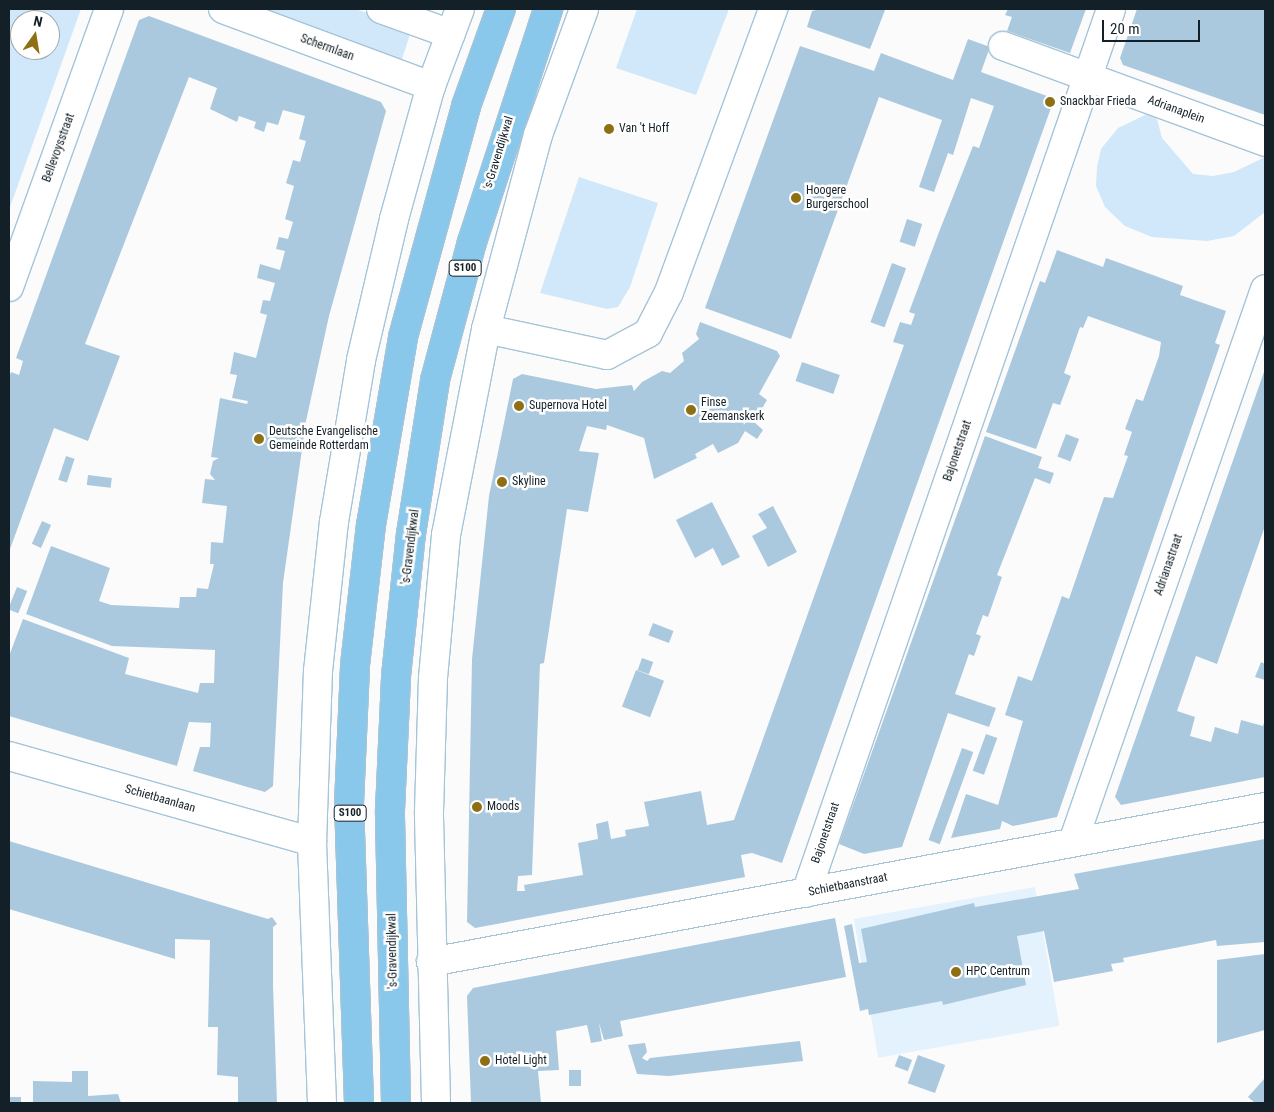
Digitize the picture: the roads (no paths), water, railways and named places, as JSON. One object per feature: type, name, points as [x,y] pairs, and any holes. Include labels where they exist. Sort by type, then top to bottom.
[{"type":"main road","name":"S100","points":[[359,1103],[349,804],[355,665],[371,525],[402,338],[466,106],[501,9]]},
{"type":"main road","name":"'s-Gravendijkwal","points":[[396,1103],[390,810],[396,676],[411,534],[435,380],[486,196],[548,9]]},
{"type":"street","name":"Bellevoysstraat","points":[[9,287],[109,9]]},
{"type":"street","name":"Schermlaan","points":[[223,9],[431,86]]},
{"type":"street","points":[[381,9],[451,34]]},
{"type":"street","points":[[322,1103],[312,842],[318,671],[334,522],[361,360],[431,86],[460,9]]},
{"type":"street","points":[[436,1103],[431,962],[429,812],[434,668],[446,535],[486,329],[538,135],[584,9]]},
{"type":"street","points":[[486,329],[607,355],[648,333],[669,292],[773,9]]},
{"type":"street","name":"Bajonetstraat","points":[[806,893],[1112,9]]},
{"type":"street","name":"Adrianaplein","points":[[1003,46],[1265,142]]},
{"type":"street","name":"Adrianastraat","points":[[1073,842],[1265,288]]},
{"type":"street","name":"Schietbaanlaan","points":[[9,756],[312,842]]},
{"type":"street","name":"Schietbaanstraat","points":[[431,962],[1265,807]]},
{"type":"place","name":"Snackbar Frieda","points":[[1050,102]]},
{"type":"place","name":"Van 't Hoff","points":[[609,129]]},
{"type":"place","name":"Hoogere Burgerschool","points":[[796,198]]},
{"type":"place","name":"Supernova Hotel","points":[[519,406]]},
{"type":"place","name":"Finse Zeemanskerk","points":[[691,410]]},
{"type":"place","name":"Deutsche Evangelische Gemeinde Rotterdam","points":[[259,439]]},
{"type":"place","name":"Skyline","points":[[502,482]]},
{"type":"place","name":"Moods","points":[[477,807]]},
{"type":"place","name":"HPC Centrum","points":[[956,972]]},
{"type":"place","name":"Hotel Light","points":[[485,1061]]}]
